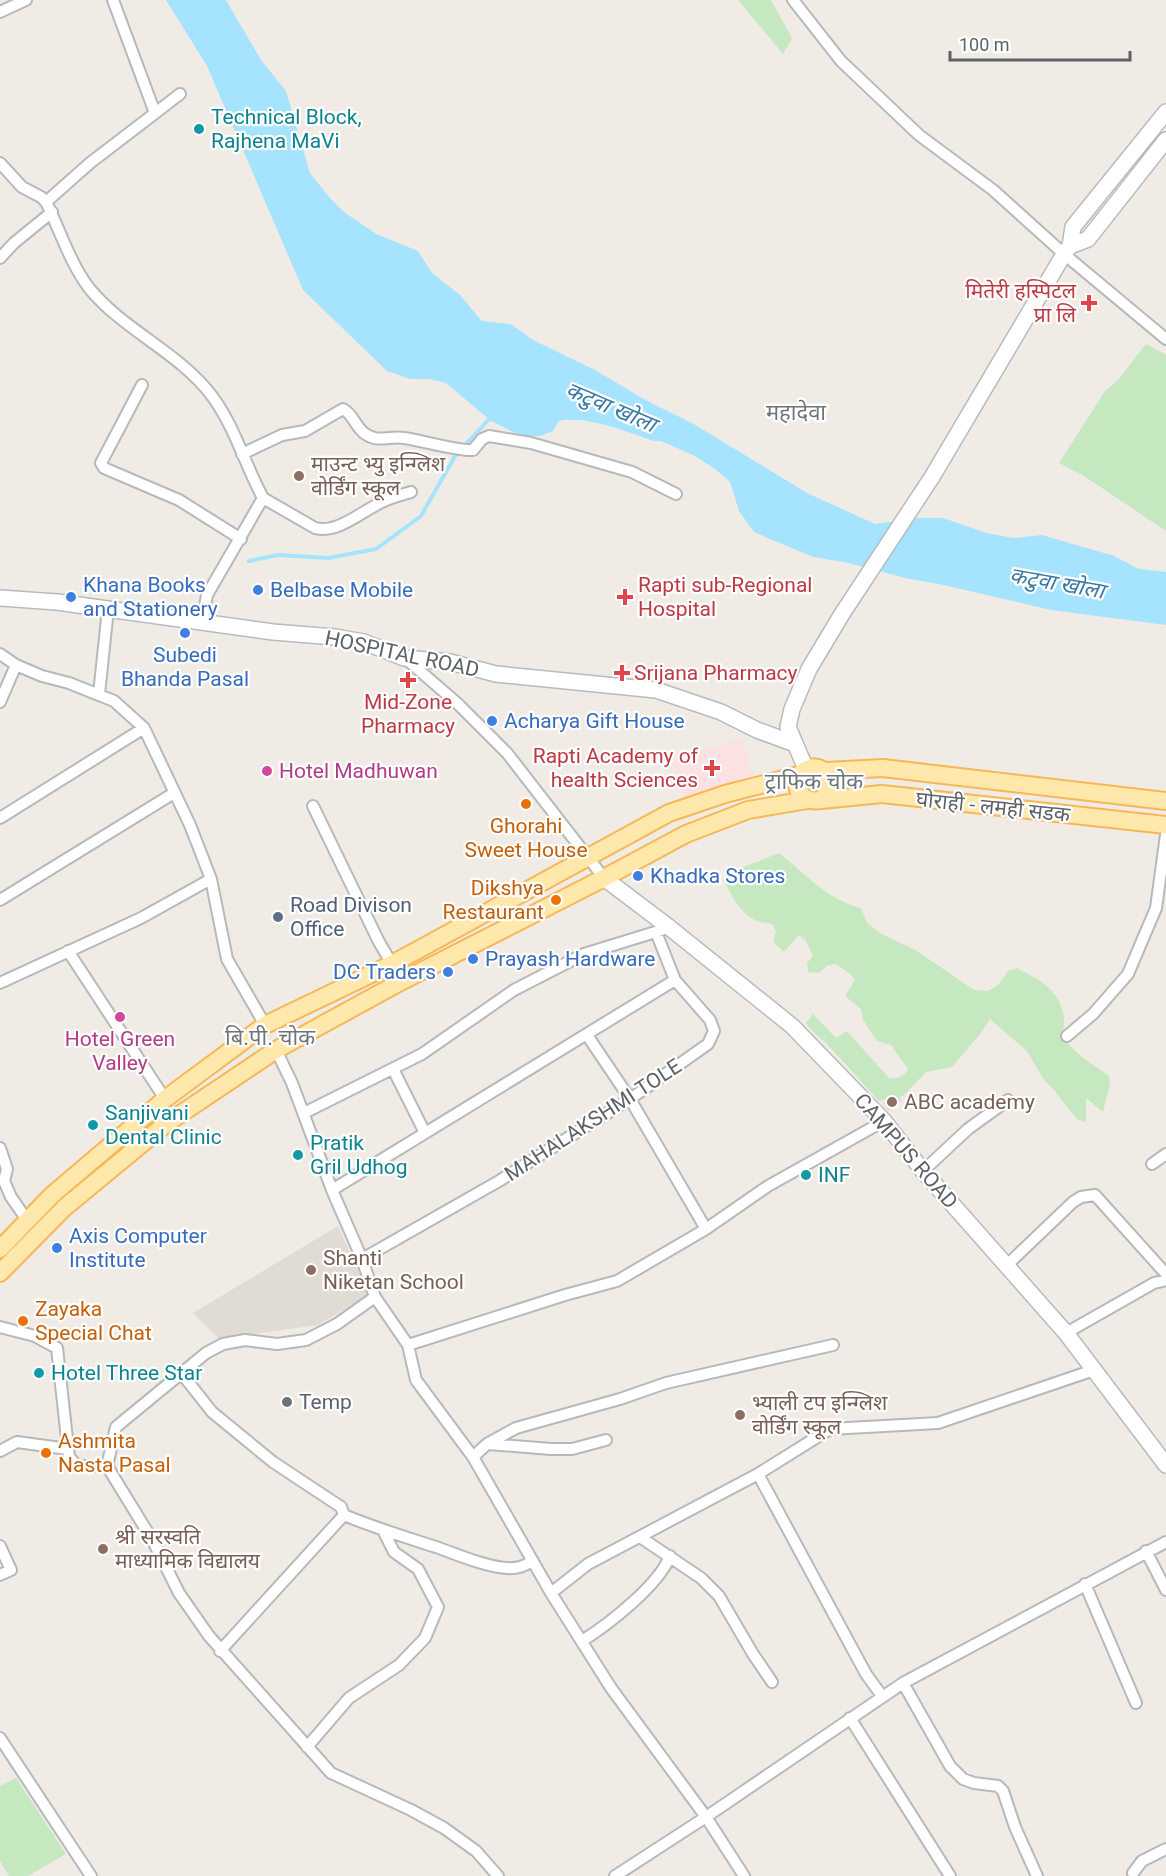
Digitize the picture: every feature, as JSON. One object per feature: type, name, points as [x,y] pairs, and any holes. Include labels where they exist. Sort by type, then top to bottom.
[{"type":"main road","points":[[0,1249],[52,1194],[165,1099],[264,1027],[392,964],[669,813],[725,794],[803,772],[820,768],[830,777],[830,790],[814,800],[798,792],[797,786],[803,772]]},
{"type":"main road","name":"घोराही - लमही सडक","points":[[826,771],[883,768],[1166,801]]},
{"type":"main road","name":"घोराही - लमही सडक","points":[[0,1273],[64,1208],[167,1123],[277,1050],[402,981],[604,879],[686,834],[748,810],[814,800],[882,794],[1166,825]]},
{"type":"main road","points":[[264,1027],[277,1050]]},
{"type":"main road","points":[[264,1027],[277,1050]]},
{"type":"street","points":[[0,12],[26,0]]},
{"type":"street","points":[[113,0],[155,114]]},
{"type":"street","points":[[794,0],[841,61],[920,135],[1067,250],[1166,339]]},
{"type":"street","points":[[0,258],[90,163],[180,94]]},
{"type":"street","points":[[803,772],[788,727],[792,710],[809,669],[842,614],[932,477],[1067,250],[1072,227],[1166,112]]},
{"type":"street","points":[[1067,250],[1088,239],[1166,140]]},
{"type":"street","points":[[0,163],[22,187],[41,197],[49,207],[71,256],[89,287],[141,334],[186,366],[213,397],[234,433],[251,476],[263,498],[322,530],[346,521],[382,501],[411,492]]},
{"type":"street","points":[[142,385],[101,463],[104,468],[179,500],[241,538]]},
{"type":"street","points":[[242,454],[282,435],[306,431],[343,409],[350,412],[363,433],[383,440],[399,437],[466,451],[473,450],[482,439],[489,436],[531,443],[632,472],[676,494]]},
{"type":"street","points":[[202,622],[207,595],[263,498]]},
{"type":"street","name":"HOSPITAL ROAD","points":[[0,598],[57,602],[364,642],[404,658],[450,662],[495,674],[656,690],[721,712],[757,730],[795,744]]},
{"type":"street","points":[[99,694],[108,609]]},
{"type":"street","points":[[0,654],[15,665],[114,701],[144,729],[190,825],[211,879],[227,959],[264,1027]]},
{"type":"street","points":[[404,658],[458,704],[507,753],[604,879]]},
{"type":"street","points":[[0,702],[15,665]]},
{"type":"street","points":[[0,818],[144,729]]},
{"type":"street","points":[[0,900],[174,793]]},
{"type":"street","points":[[313,806],[379,942],[402,981]]},
{"type":"street","points":[[1067,1036],[1093,1014],[1128,974],[1156,908],[1166,835]]},
{"type":"street","points":[[0,983],[141,918],[211,879]]},
{"type":"street","name":"CAMPUS ROAD","points":[[604,879],[663,930],[792,1026],[884,1121],[923,1171],[1066,1334],[1166,1465]]},
{"type":"street","points":[[304,1113],[422,1054],[514,990],[584,954],[663,930]]},
{"type":"street","name":"MAHALAKSHMI TOLE","points":[[362,1258],[499,1181],[630,1099],[708,1044],[714,1031],[710,1020],[675,980],[663,930]]},
{"type":"street","points":[[68,951],[165,1099]]},
{"type":"street","points":[[332,1190],[675,980]]},
{"type":"street","points":[[586,1035],[630,1099],[706,1229]]},
{"type":"street","points":[[277,1050],[304,1113],[332,1190],[362,1258],[375,1297],[408,1345],[416,1380],[473,1457],[552,1593],[611,1688],[706,1817],[744,1876]]},
{"type":"street","points":[[393,1069],[425,1133]]},
{"type":"street","points":[[923,1171],[968,1129],[1008,1100]]},
{"type":"street","points":[[408,1345],[565,1295],[617,1281],[706,1229],[768,1186],[884,1121]]},
{"type":"street","points":[[0,1148],[7,1169],[4,1181],[11,1197],[27,1220]]},
{"type":"street","points":[[1152,1164],[1166,1154]]},
{"type":"street","points":[[1006,1266],[1073,1202],[1081,1197],[1095,1195],[1166,1274]]},
{"type":"street","points":[[1066,1334],[1154,1283],[1166,1280]]},
{"type":"street","points":[[375,1297],[338,1324],[306,1340],[277,1344],[245,1340],[223,1344],[206,1353],[116,1427],[107,1466],[153,1541],[179,1593],[220,1651],[331,1773],[444,1828],[476,1851],[498,1876]]},
{"type":"street","points":[[0,1327],[35,1336],[57,1348],[69,1457],[77,1466],[107,1466]]},
{"type":"street","points":[[473,1457],[487,1444],[516,1428],[620,1399],[666,1383],[833,1345]]},
{"type":"street","points":[[552,1593],[588,1564],[758,1474],[830,1429],[938,1423],[1094,1370]]},
{"type":"street","points":[[182,1374],[212,1412],[273,1462],[341,1507],[344,1515],[384,1532],[463,1558],[506,1568],[522,1568],[533,1561]]},
{"type":"street","points":[[487,1444],[573,1449],[606,1440]]},
{"type":"street","points":[[0,1451],[17,1442],[68,1449]]},
{"type":"street","points":[[758,1474],[866,1674],[882,1696]]},
{"type":"street","points":[[220,1651],[344,1515]]},
{"type":"street","points":[[307,1747],[349,1698],[399,1665],[425,1638],[438,1607],[418,1569],[394,1552],[384,1532]]},
{"type":"street","points":[[640,1537],[701,1578],[718,1596],[772,1682]]},
{"type":"street","points":[[615,1876],[903,1683],[1166,1542]]},
{"type":"street","points":[[0,1546],[11,1570],[0,1575]]},
{"type":"street","points":[[1146,1551],[1166,1590]]},
{"type":"street","points":[[582,1641],[612,1621],[665,1568],[670,1556]]},
{"type":"street","points":[[1084,1584],[1136,1703]]},
{"type":"street","points":[[903,1683],[950,1766],[963,1779],[998,1786],[1003,1791],[1015,1827],[1037,1876]]},
{"type":"street","points":[[850,1718],[950,1876]]},
{"type":"street","points":[[0,1738],[91,1876]]},
{"type":"street","points":[[1133,1875],[1142,1861],[1166,1848]]},
{"type":"shaded area","name":"Rapti Academy of health Sciences","points":[[741,738],[753,775],[684,799],[672,762]]},
{"type":"shaded area","name":"ABC academy","points":[[897,1093],[902,1101],[888,1111],[883,1103]]},
{"type":"shaded area","name":"Shanti Niketan School","points":[[338,1226],[369,1295],[318,1325],[219,1339],[193,1313]]},
{"type":"green space","points":[[738,0],[771,0],[792,38],[783,54]]},
{"type":"green space","points":[[1146,344],[1166,355],[1166,531],[1084,476],[1059,463],[1105,391],[1118,380]]},
{"type":"green space","points":[[779,853],[837,899],[861,908],[867,923],[880,933],[917,951],[974,990],[988,991],[998,985],[1008,971],[1017,968],[1046,985],[1060,1003],[1064,1015],[1064,1035],[1071,1047],[1109,1076],[1110,1083],[1103,1112],[1086,1098],[1086,1123],[1077,1119],[1044,1080],[1027,1051],[990,1019],[952,1067],[926,1072],[903,1096],[879,1101],[806,1023],[813,1014],[836,1038],[847,1031],[889,1078],[905,1074],[908,1069],[891,1045],[877,1041],[863,1020],[861,1009],[845,996],[855,980],[836,964],[827,966],[819,973],[808,972],[807,963],[813,956],[806,941],[799,935],[784,952],[773,942],[776,931],[773,925],[758,921],[746,914],[737,904],[723,880],[729,873]]},
{"type":"green space","points":[[16,1778],[66,1854],[28,1876],[9,1876],[0,1861],[0,1786]]},
{"type":"water","name":"कटुवा खोला","points":[[166,0],[226,0],[261,60],[286,91],[310,173],[344,212],[376,234],[418,251],[432,273],[459,294],[482,321],[511,324],[533,340],[595,370],[647,401],[692,423],[807,493],[875,524],[918,518],[943,518],[987,533],[1013,538],[1042,535],[1114,556],[1139,569],[1166,572],[1166,625],[1051,610],[905,578],[849,563],[813,557],[754,532],[739,511],[730,482],[693,455],[661,441],[582,420],[559,421],[553,431],[540,436],[521,436],[491,421],[446,383],[430,379],[410,379],[387,371],[303,290],[207,66]]},
{"type":"waterway","points":[[249,561],[278,555],[328,558],[376,549],[421,516],[455,456],[491,417]]},
{"type":"place","name":"Technical Block, Rajhena MaVi","points":[[199,129]]},
{"type":"place","name":"मितेरी हस्पिटल प्रा लि","points":[[1089,303]]},
{"type":"place","name":"माउन्ट भ्यु इन्ग्लिश वोर्डिंग स्कूल","points":[[299,476]]},
{"type":"place","name":"Belbase Mobile","points":[[258,590]]},
{"type":"place","name":"Khana Books and Stationery","points":[[71,597]]},
{"type":"place","name":"Rapti sub-Regional Hospital","points":[[625,597]]},
{"type":"place","name":"Subedi Bhanda Pasal","points":[[185,633]]},
{"type":"place","name":"Srijana Pharmacy","points":[[622,673]]},
{"type":"place","name":"Mid-Zone Pharmacy","points":[[408,680]]},
{"type":"place","name":"Acharya Gift House","points":[[492,721]]},
{"type":"place","name":"Rapti Academy of health Sciences","points":[[712,768]]},
{"type":"place","name":"Hotel Madhuwan","points":[[267,771]]},
{"type":"place","name":"Ghorahi Sweet House","points":[[526,804]]},
{"type":"place","name":"Khadka Stores","points":[[638,876]]},
{"type":"place","name":"Dikshya Restaurant","points":[[556,900]]},
{"type":"place","name":"Road Divison Office","points":[[278,917]]},
{"type":"place","name":"Prayash Hardware","points":[[473,959]]},
{"type":"place","name":"DC Traders","points":[[448,972]]},
{"type":"place","name":"Hotel Green Valley","points":[[120,1017]]},
{"type":"place","name":"ABC academy","points":[[892,1102]]},
{"type":"place","name":"Sanjivani Dental Clinic","points":[[93,1125]]},
{"type":"place","name":"Pratik Gril Udhog","points":[[298,1155]]},
{"type":"place","name":"INF","points":[[806,1175]]},
{"type":"place","name":"Axis Computer Institute","points":[[57,1248]]},
{"type":"place","name":"Shanti Niketan School","points":[[311,1270]]},
{"type":"place","name":"Zayaka Special Chat","points":[[23,1321]]},
{"type":"place","name":"Hotel Three Star","points":[[39,1373]]},
{"type":"place","name":"Temp","points":[[287,1402]]},
{"type":"place","name":"भ्याली टप इन्ग्लिश वोर्डिंग स्कूल","points":[[740,1415]]},
{"type":"place","name":"Ashmita Nasta Pasal","points":[[46,1453]]},
{"type":"place","name":"श्री सरस्वति माध्यामिक विद्यालय","points":[[103,1549]]},
{"type":"district","name":"महादेवा","points":[[796,412]]},
{"type":"district","name":"ट्राफिक चोक","points":[[814,781]]},
{"type":"district","name":"बि.पी. चोक","points":[[270,1037]]}]
